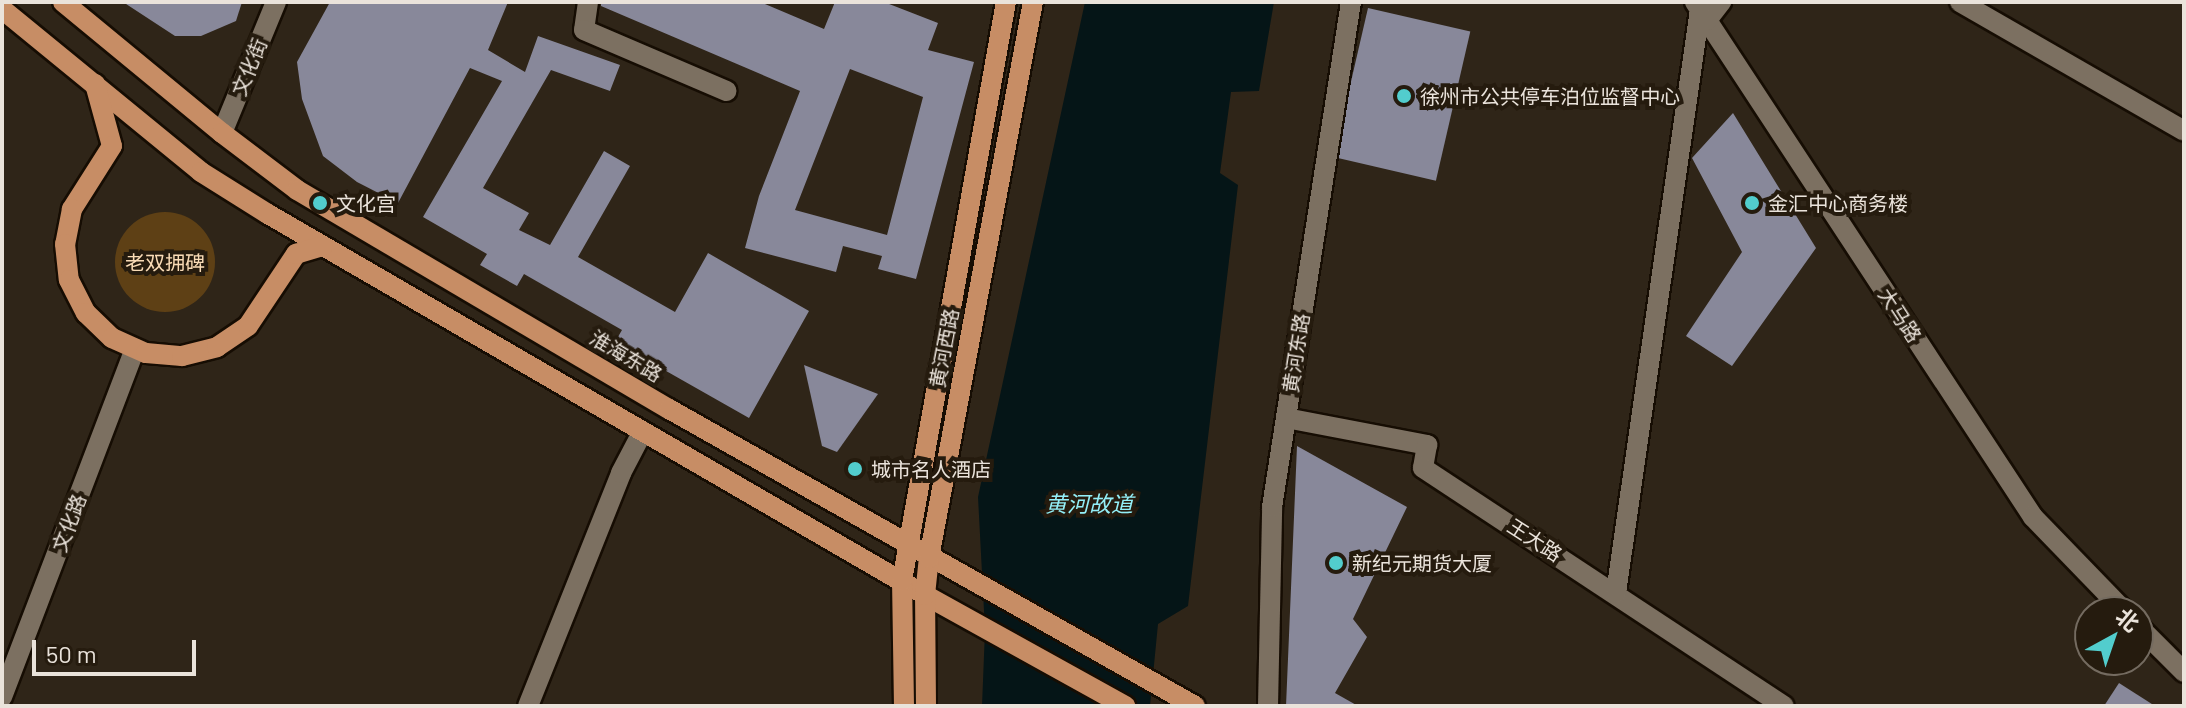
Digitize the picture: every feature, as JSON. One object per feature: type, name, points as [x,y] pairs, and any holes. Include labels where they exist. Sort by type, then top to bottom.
[{"type":"main road","name":"淮海东路","points":[[63,2],[222,133],[297,190],[669,409],[1194,706]]},
{"type":"main road","name":"黄河西路","points":[[904,706],[902,581],[1006,2]]},
{"type":"main road","name":"黄河西路","points":[[926,706],[925,595],[929,558],[1033,2]]},
{"type":"main road","points":[[2,9],[201,172],[963,617],[1125,706]]},
{"type":"main road","points":[[95,84],[112,146],[72,209],[65,244],[69,280],[86,313],[112,338],[135,348],[182,356],[217,347],[248,326],[296,254],[323,246]]},
{"type":"street","name":"文化街","points":[[222,133],[276,2]]},
{"type":"street","points":[[588,2],[584,30],[726,91]]},
{"type":"street","name":"黄河东路","points":[[1268,706],[1272,507],[1351,2]]},
{"type":"street","points":[[1616,593],[1700,10],[1721,2]]},
{"type":"street","points":[[1960,2],[2184,131]]},
{"type":"street","name":"大马路","points":[[1700,10],[2033,517],[2110,596]]},
{"type":"street","name":"文化路","points":[[2,697],[135,348]]},
{"type":"street","name":"王大路","points":[[1286,418],[1427,445],[1423,468],[1784,706]]},
{"type":"street","points":[[528,706],[621,473],[643,431]]},
{"type":"street","points":[[2154,642],[2184,672]]},
{"type":"green space","name":"老双拥碑","points":[[165,212],[184,216],[200,227],[211,243],[215,262],[211,281],[200,297],[184,308],[165,312],[146,308],[130,297],[119,281],[115,262],[119,243],[130,227],[146,216]]},
{"type":"water","name":"黄河故道","points":[[1085,2],[1274,2],[1259,91],[1231,92],[1220,173],[1238,185],[1188,606],[1158,624],[1150,706],[982,706],[985,630],[978,497]]},
{"type":"building","points":[[123,2],[242,2],[236,21],[201,36],[175,36]]},
{"type":"building","points":[[330,2],[508,2],[488,50],[525,72],[538,36],[620,65],[610,91],[551,70],[483,188],[529,213],[519,230],[550,245],[604,151],[630,166],[578,257],[675,312],[708,253],[809,311],[749,418],[615,342],[622,330],[524,274],[517,286],[480,265],[487,254],[423,217],[502,81],[470,68],[398,203],[357,182],[323,156],[302,99],[297,62]]},
{"type":"building","points":[[601,2],[760,2],[824,29],[835,2],[884,2],[938,23],[928,50],[974,62],[916,279],[878,269],[882,256],[843,246],[836,272],[745,248],[759,196],[800,91],[601,6]],"holes":[[[850,69],[923,97],[887,235],[795,210]]]},
{"type":"building","name":"徐州市公共停车泊位监督中心","points":[[1368,8],[1470,32],[1436,181],[1334,157]]},
{"type":"building","name":"金汇中心商务楼","points":[[1733,113],[1816,248],[1732,366],[1686,336],[1742,252],[1692,158]]},
{"type":"building","points":[[804,365],[878,394],[837,452],[822,446]]},
{"type":"building","name":"新纪元期货大厦","points":[[1297,446],[1407,507],[1353,619],[1367,637],[1335,693],[1358,706],[1286,706]]},
{"type":"building","points":[[2119,683],[2155,706],[2104,706]]},
{"type":"place","name":"徐州市公共停车泊位监督中心","points":[[1404,96]]},
{"type":"place","name":"文化宫","points":[[320,203]]},
{"type":"place","name":"金汇中心商务楼","points":[[1752,203]]},
{"type":"place","name":"城市名人酒店","points":[[855,469]]},
{"type":"place","name":"新纪元期货大厦","points":[[1336,563]]}]
